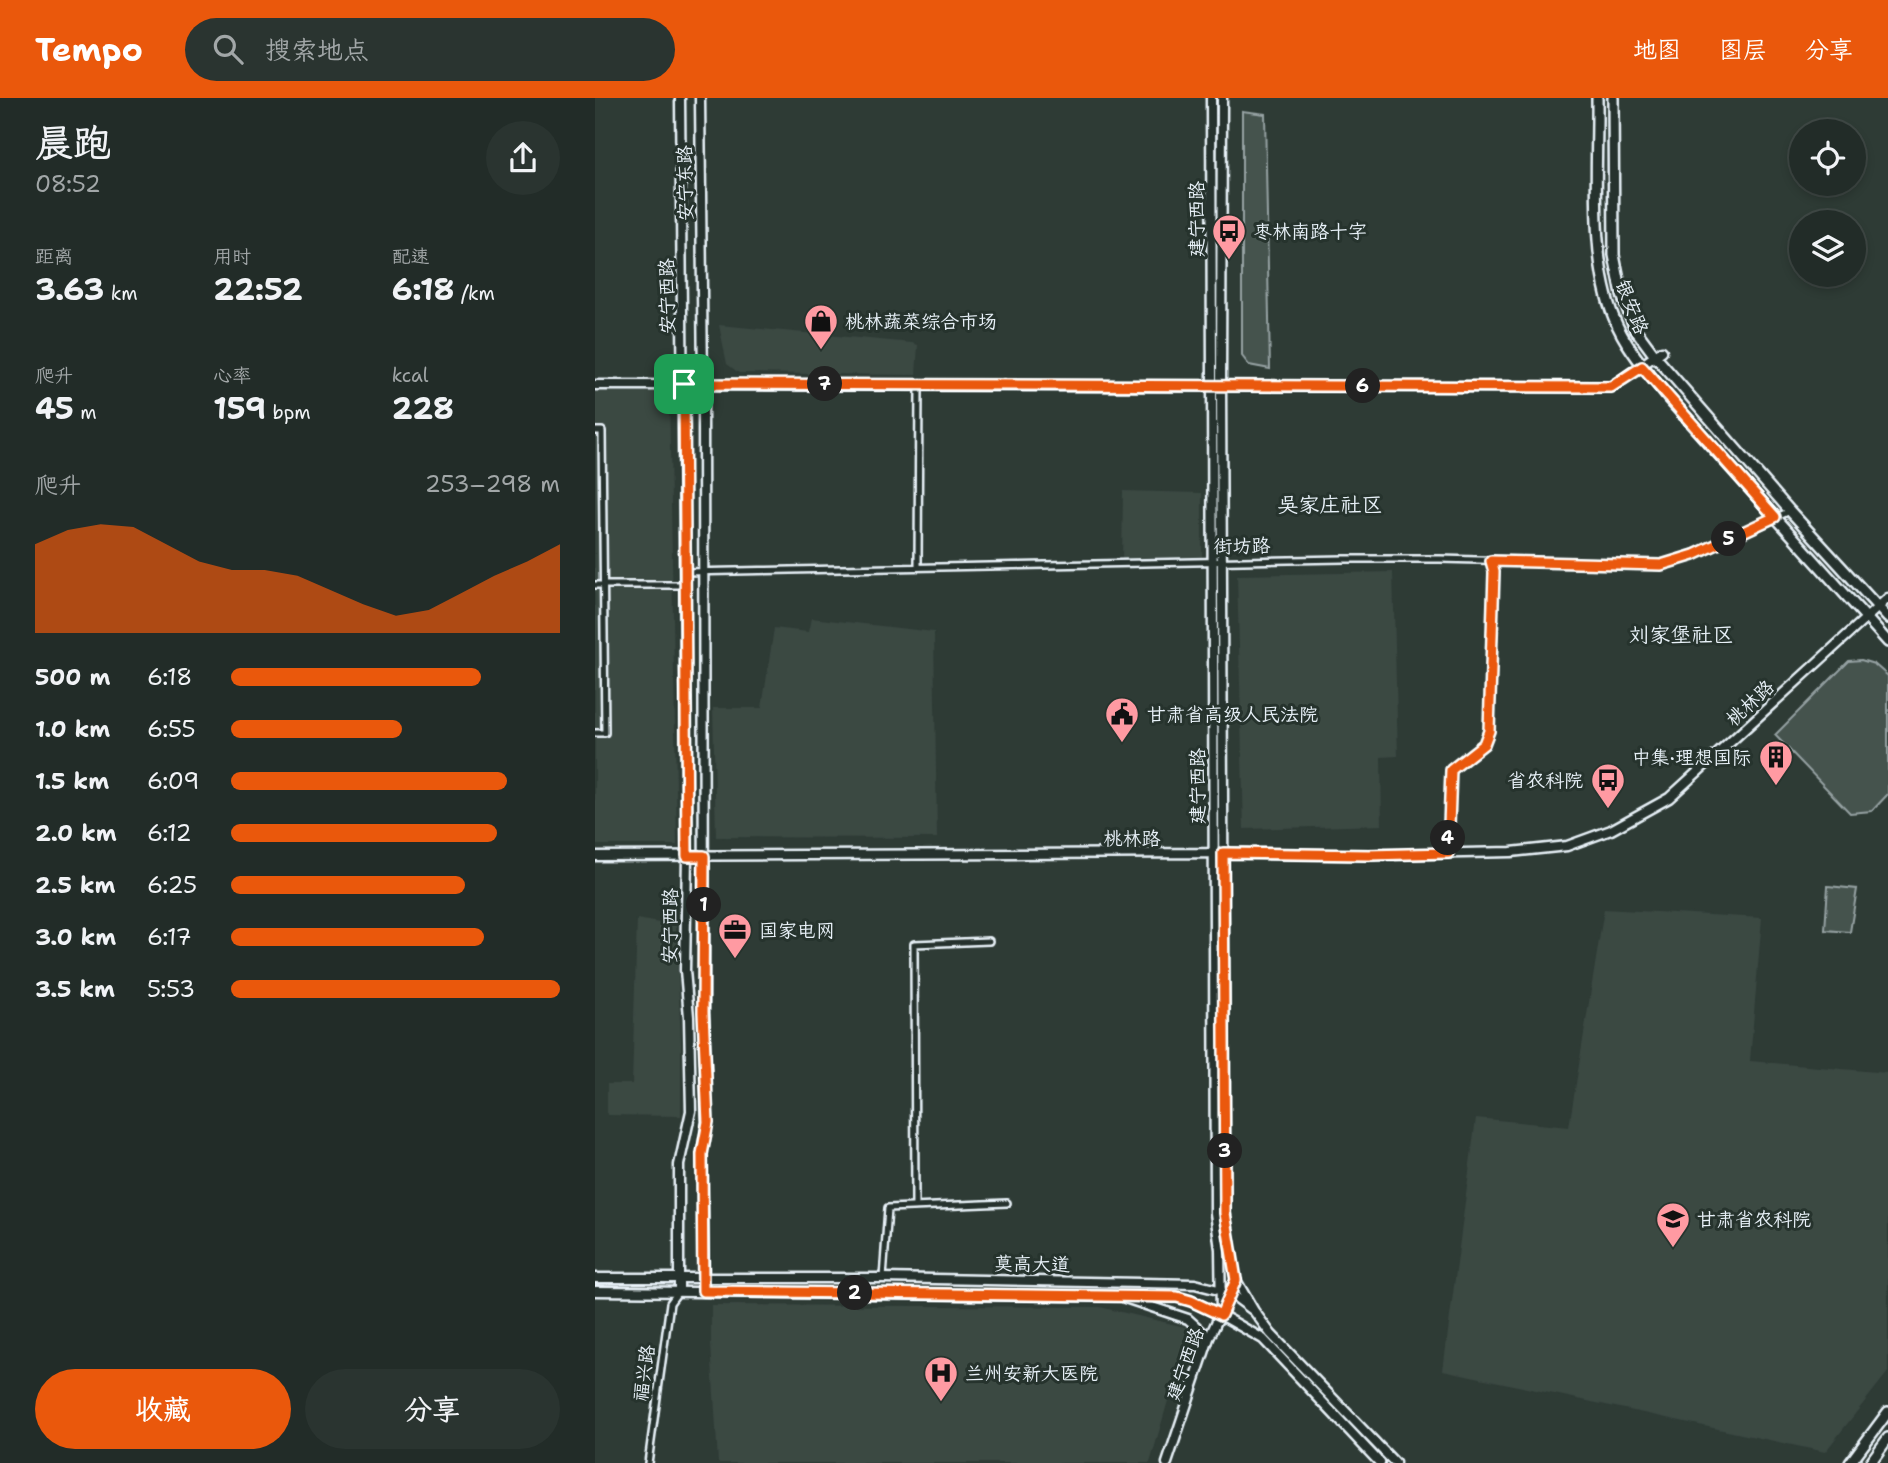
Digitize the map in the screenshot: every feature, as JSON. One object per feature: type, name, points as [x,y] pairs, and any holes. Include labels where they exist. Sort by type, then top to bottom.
[{"type":"main road","name":"安宁西路","points":[[679,1291],[679,1165],[691,1111],[685,970],[687,856],[680,98]]},
{"type":"main road","name":"安宁东路","points":[[700,98],[704,856]]},
{"type":"main road","name":"建宁西路","points":[[1211,98],[1223,853],[1225,1213],[1236,1280],[1254,1311]]},
{"type":"main road","name":"建宁西路","points":[[1216,386],[1222,98]]},
{"type":"main road","name":"银安路","points":[[1598,98],[1599,263],[1605,294],[1614,319],[1642,367],[1888,642]]},
{"type":"main road","name":"银安路","points":[[1613,98],[1614,255],[1622,295],[1635,329],[1790,511],[1888,618]]},
{"type":"main road","points":[[595,385],[1611,387],[1658,353]]},
{"type":"main road","name":"建宁西路","points":[[1167,1463],[1209,1338],[1221,1315],[1226,1292],[1215,1213],[1213,853],[1217,563]]},
{"type":"main road","name":"桃林路","points":[[595,856],[1213,853],[1369,855],[1511,852],[1567,846],[1611,830],[1669,798],[1888,598]]},
{"type":"main road","name":"安宁西路","points":[[703,1291],[702,1154],[708,1122],[703,1012],[704,856]]},
{"type":"main road","name":"莫高大道","points":[[595,1278],[1181,1282],[1226,1292],[1254,1311],[1271,1334],[1395,1463]]},
{"type":"main road","name":"建宁西路","points":[[1226,1292],[1236,1280]]},
{"type":"main road","name":"莫高大道","points":[[595,1291],[1177,1297],[1221,1315],[1263,1339],[1380,1463]]},
{"type":"main road","points":[[1119,1296],[1188,1319],[1209,1338]]},
{"type":"main road","points":[[1850,1463],[1888,1412]]},
{"type":"main road","points":[[1870,1463],[1888,1440]]},
{"type":"street","points":[[918,567],[919,385]]},
{"type":"street","points":[[595,431],[602,431],[605,733],[595,733]]},
{"type":"street","name":"街坊路","points":[[685,572],[1344,559],[1661,565],[1694,555],[1790,511]]},
{"type":"street","points":[[1448,853],[1451,770],[1484,744],[1489,731],[1494,572],[1491,561]]},
{"type":"street","points":[[595,585],[685,585]]},
{"type":"street","points":[[915,1207],[914,944],[989,941]]},
{"type":"street","points":[[883,1278],[888,1208],[1007,1203]]},
{"type":"street","name":"福兴路","points":[[648,1463],[670,1303],[679,1291]]},
{"type":"shaded area","points":[[1242,111],[1265,114],[1270,369],[1249,365],[1242,356]]},
{"type":"shaded area","name":"桃林蔬菜综合市场","points":[[719,325],[912,343],[918,345],[916,375],[739,373],[727,364]]},
{"type":"shaded area","points":[[595,389],[669,390],[677,845],[595,845]]},
{"type":"shaded area","points":[[1123,491],[1202,493],[1202,563],[1122,563]]},
{"type":"shaded area","points":[[1393,572],[1398,756],[1381,757],[1382,825],[1244,829],[1237,575]]},
{"type":"shaded area","points":[[811,618],[934,632],[937,838],[716,837],[713,708],[762,708],[774,628],[808,632]]},
{"type":"shaded area","points":[[1861,660],[1874,664],[1888,676],[1888,794],[1872,811],[1850,813],[1775,735],[1849,661]]},
{"type":"shaded area","points":[[1828,886],[1857,889],[1850,932],[1825,930]]},
{"type":"shaded area","name":"甘肃省农科院","points":[[1604,909],[1762,918],[1750,1061],[1888,1073],[1888,1372],[1825,1452],[1443,1370],[1476,1118],[1569,1127]]},
{"type":"shaded area","points":[[637,919],[676,926],[681,1116],[607,1115],[607,1084],[632,1084]]},
{"type":"shaded area","name":"兰州安新大医院","points":[[711,1305],[1100,1307],[1189,1328],[1150,1463],[718,1463]]},
{"type":"place","name":"枣林南路十字","points":[[1229,261]]},
{"type":"place","name":"桃林蔬菜综合市场","points":[[821,351]]},
{"type":"place","name":"甘肃省高级人民法院","points":[[1122,744]]},
{"type":"place","name":"中集·理想国际","points":[[1776,787]]},
{"type":"place","name":"省农科院","points":[[1608,810]]},
{"type":"place","name":"国家电网","points":[[735,960]]},
{"type":"place","name":"甘肃省农科院","points":[[1673,1249]]},
{"type":"place","name":"兰州安新大医院","points":[[941,1403]]},
{"type":"district","name":"吴家庄社区","points":[[1330,505]]},
{"type":"district","name":"刘家堡社区","points":[[1681,635]]},
{"type":"route","points":[[1642,367],[1775,517],[1694,555],[1661,565],[1491,561],[1494,572],[1489,731],[1484,744],[1451,770],[1448,853],[1223,853],[1225,1213],[1236,1280],[1221,1315],[1177,1297],[703,1291],[702,1154],[708,1122],[703,1012],[704,856],[687,856],[684,384],[1611,387],[1642,367]]}]
